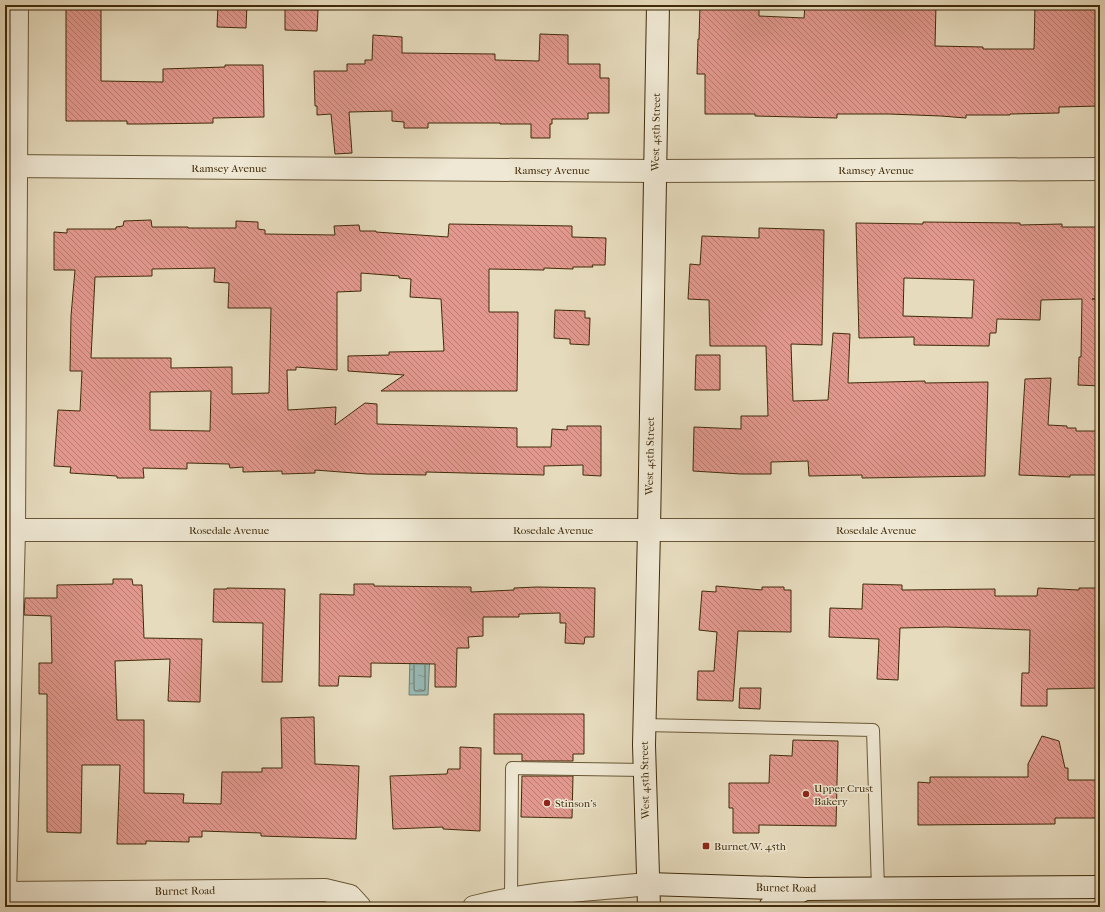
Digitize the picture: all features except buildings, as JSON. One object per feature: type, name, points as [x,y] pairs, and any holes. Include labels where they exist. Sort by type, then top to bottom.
[{"type":"street","points":[[5,896],[10,530],[11,166],[17,5]]},
{"type":"street","name":"West 45th Street","points":[[649,907],[644,770],[644,725],[649,530],[658,5]]},
{"type":"street","name":"Ramsey Avenue","points":[[11,166],[655,171],[1100,170]]},
{"type":"street","name":"Rosedale Avenue","points":[[10,530],[1100,530]]},
{"type":"street","name":"Burnet Road","points":[[474,907],[511,898],[544,893],[648,884],[805,889],[1100,887]]},
{"type":"street","points":[[770,907],[805,889]]},
{"type":"street","name":"Burnet Road","points":[[5,893],[325,890],[350,896],[360,907]]},
{"type":"lane","points":[[644,725],[873,730],[878,889]]},
{"type":"lane","points":[[511,898],[512,768],[644,770]]},
{"type":"water","points":[[410,654],[430,654],[428,695],[409,695]]},
{"type":"place","name":"Upper Crust Bakery","points":[[806,794]]},
{"type":"place","name":"Stinson's","points":[[547,803]]},
{"type":"place","name":"Burnet/W. 45th","points":[[706,846]]}]
